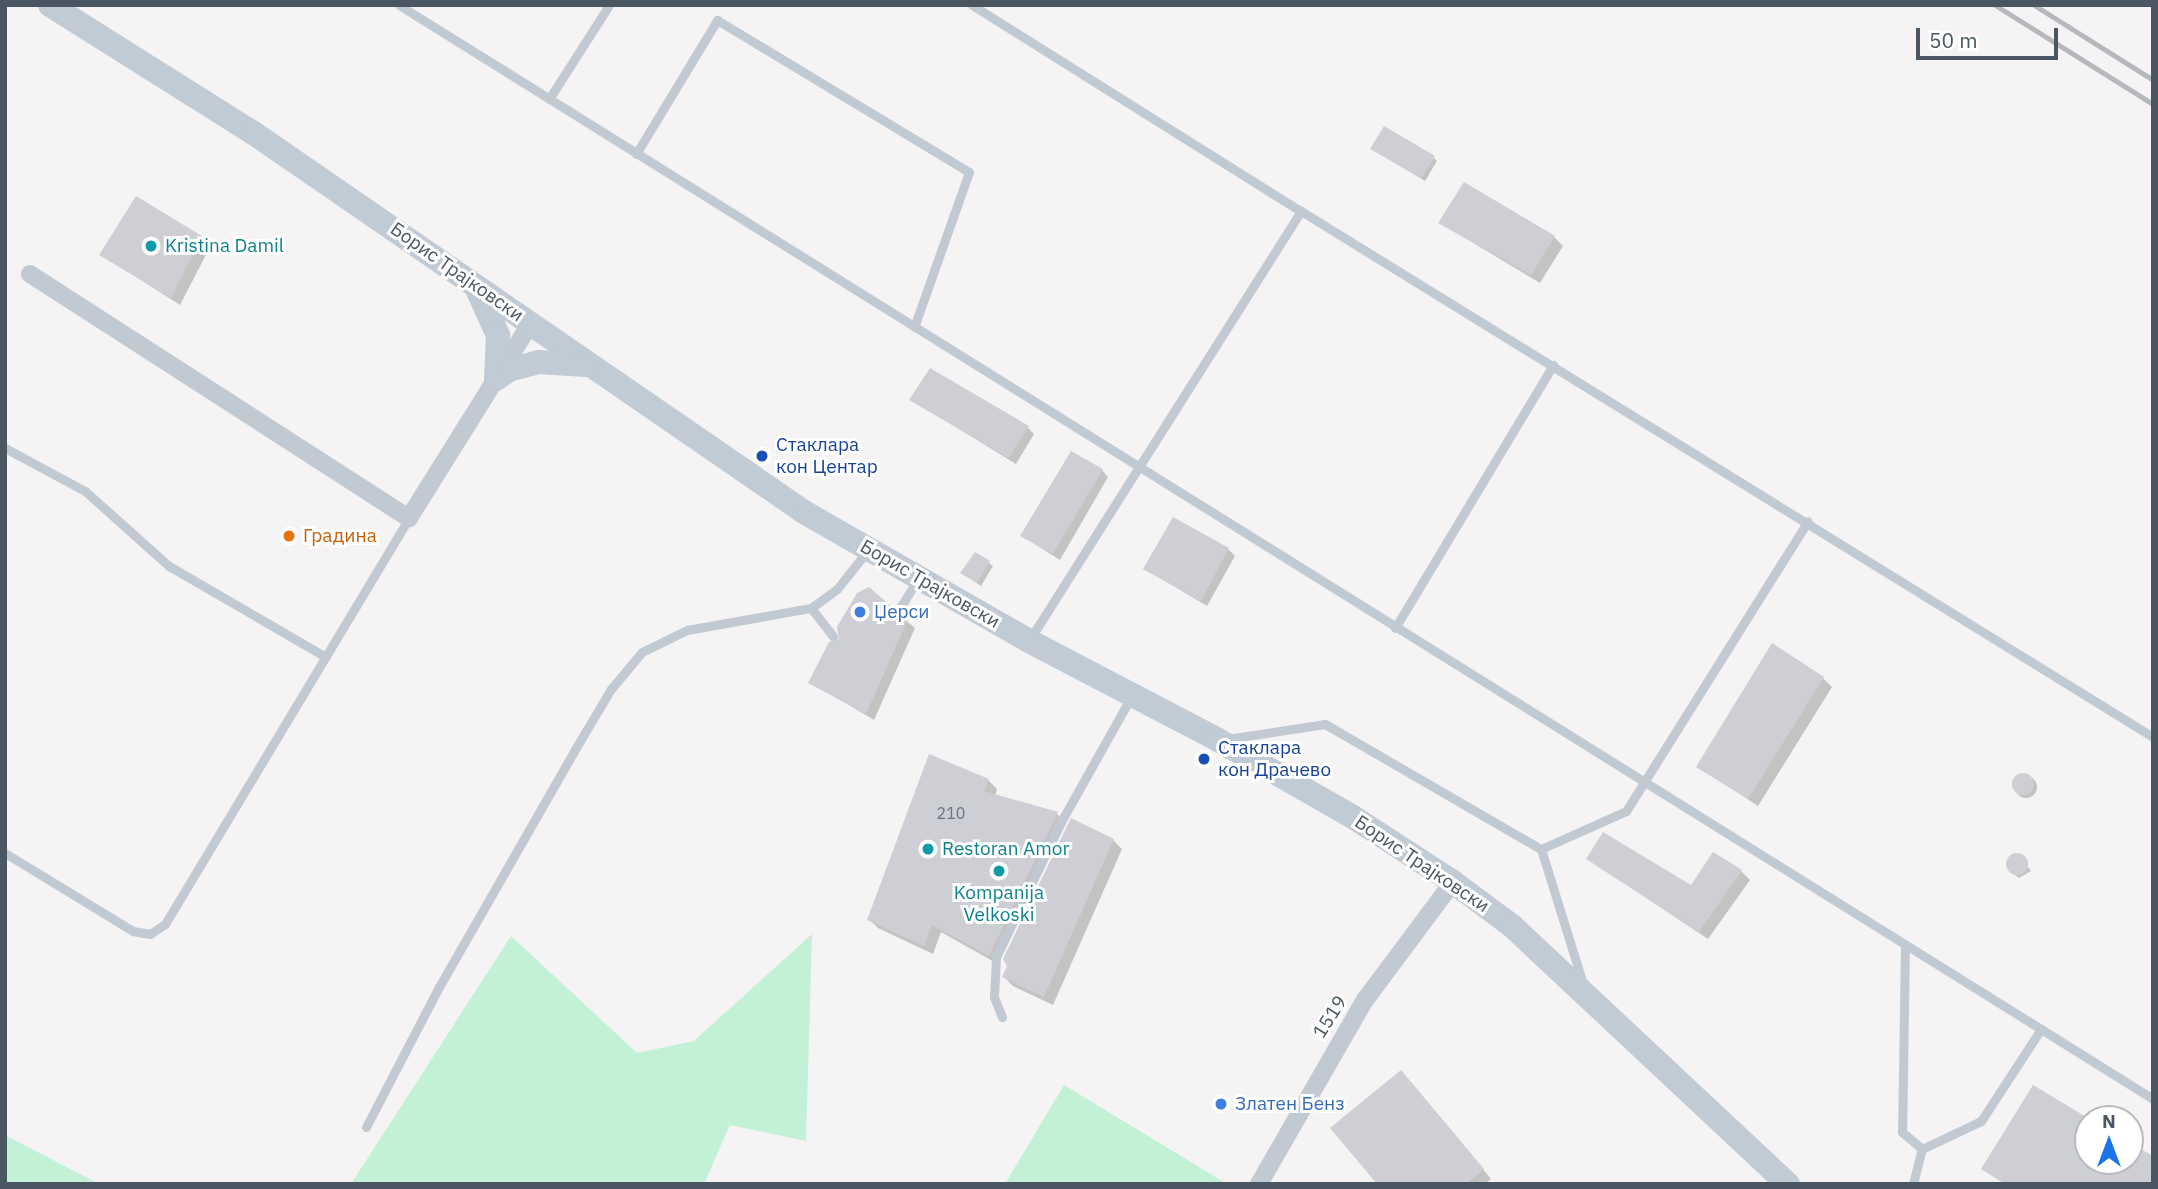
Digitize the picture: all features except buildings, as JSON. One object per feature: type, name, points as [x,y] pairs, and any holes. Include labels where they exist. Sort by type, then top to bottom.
[{"type":"main road","name":"Борис Трајковски","points":[[50,5],[68,12],[252,132],[804,512],[1029,641],[1218,740],[1353,817],[1453,882],[1512,926],[1589,1002],[1788,1184]]},
{"type":"main road","points":[[473,282],[498,335],[496,379]]},
{"type":"main road","points":[[496,379],[509,370],[538,362],[590,366]]},
{"type":"street","points":[[30,274],[409,518],[530,324]]},
{"type":"street","name":"1519","points":[[1259,1184],[1365,1000],[1453,882]]},
{"type":"lane","points":[[399,5],[1646,786],[2153,1098]]},
{"type":"lane","points":[[550,99],[609,5]]},
{"type":"lane","points":[[972,5],[2153,737]]},
{"type":"lane","points":[[636,154],[717,20],[968,172],[914,327]]},
{"type":"lane","points":[[1029,641],[1301,211]]},
{"type":"lane","points":[[1395,628],[1553,365]]},
{"type":"lane","points":[[5,448],[85,491],[169,566],[326,656]]},
{"type":"lane","points":[[5,853],[133,931],[150,934],[165,924],[409,518]]},
{"type":"lane","points":[[1541,849],[1626,811],[1646,786],[1808,521]]},
{"type":"lane","points":[[366,1127],[439,987],[577,746],[611,689],[642,652],[687,630],[811,608],[838,589],[869,548]]},
{"type":"lane","points":[[898,611],[919,577]]},
{"type":"lane","points":[[811,608],[832,636]]},
{"type":"lane","points":[[1002,1017],[995,997],[996,957],[1062,820],[1132,695]]},
{"type":"lane","points":[[1218,740],[1325,724],[1541,849],[1589,1002]]},
{"type":"lane","points":[[1905,946],[1902,1132],[1922,1149]]},
{"type":"lane","points":[[1922,1149],[1982,1121],[2041,1029]]},
{"type":"lane","points":[[1913,1184],[1922,1149]]},
{"type":"green space","points":[[812,934],[806,1141],[730,1125],[704,1184],[351,1184],[511,936],[637,1053],[694,1041]]},
{"type":"green space","points":[[1064,1085],[1227,1184],[1005,1184]]},
{"type":"green space","points":[[5,1135],[99,1184],[5,1184]]},
{"type":"railway","points":[[1995,5],[2153,104]]},
{"type":"railway","points":[[2034,5],[2153,80]]},
{"type":"place","name":"Kristina Damil","points":[[151,246]]},
{"type":"place","name":"Стаклара кон Центар","points":[[762,456]]},
{"type":"place","name":"Градина","points":[[289,536]]},
{"type":"place","name":"Џерси","points":[[860,612]]},
{"type":"place","name":"Стаклара кон Драчево","points":[[1204,759]]},
{"type":"place","name":"Restoran Amor","points":[[928,849]]},
{"type":"place","name":"Kompanija Velkoski","points":[[999,871]]},
{"type":"place","name":"Златен Бенз","points":[[1221,1104]]}]
